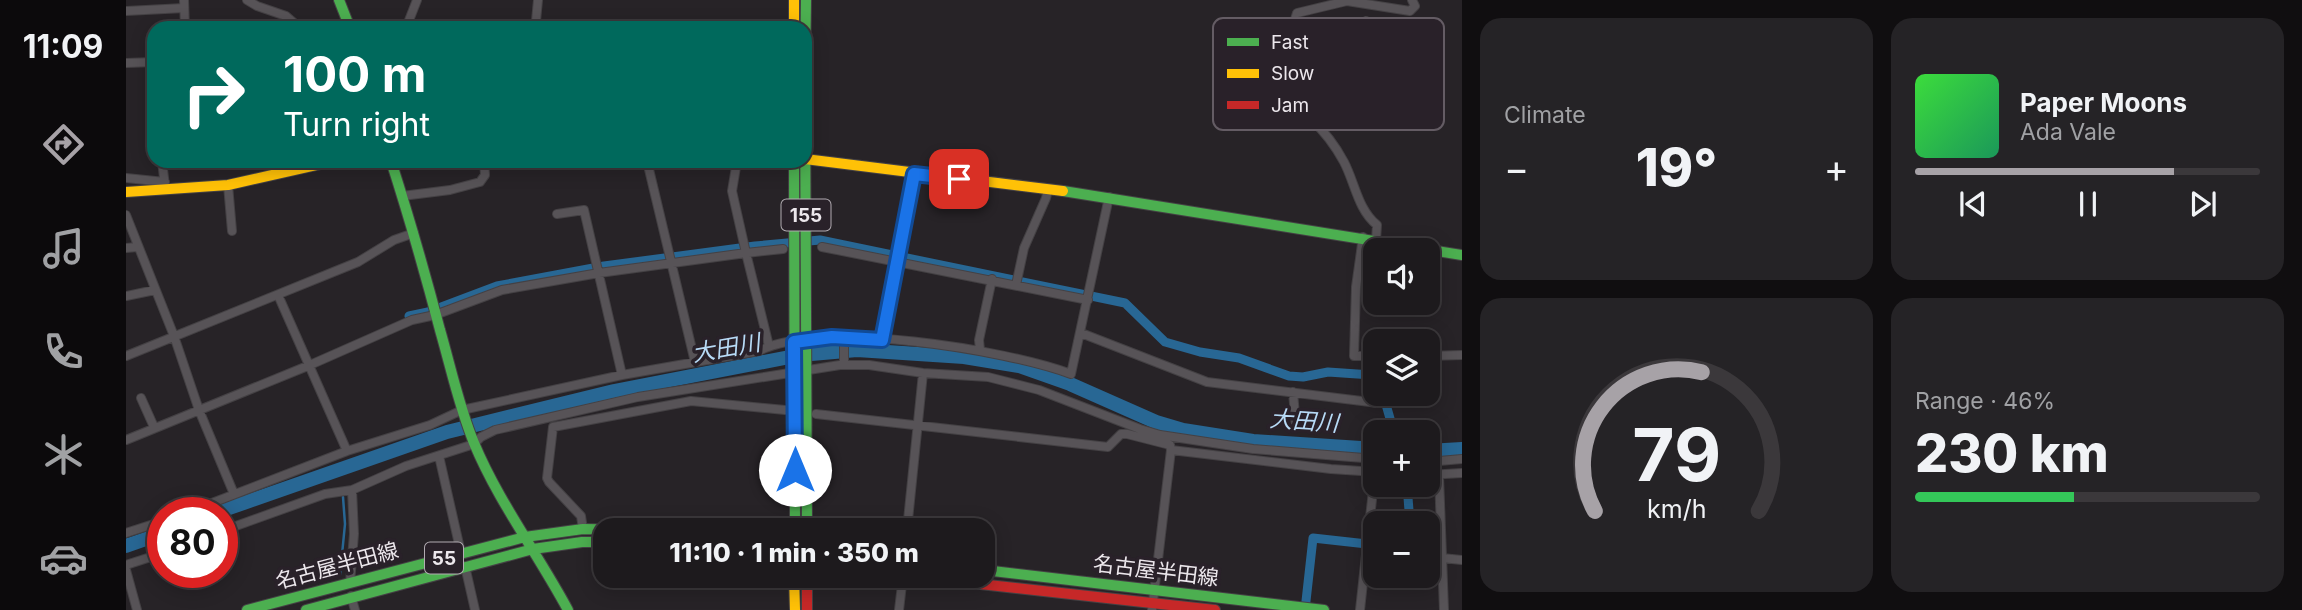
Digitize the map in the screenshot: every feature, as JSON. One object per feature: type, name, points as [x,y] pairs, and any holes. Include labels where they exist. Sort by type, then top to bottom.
[{"type":"main road","points":[[339,0],[347,21]]},
{"type":"main road","points":[[794,0],[794,21]]},
{"type":"main road","points":[[806,0],[806,21]]},
{"type":"main road","points":[[812,160],[1109,197],[1367,238]]},
{"type":"main road","points":[[126,192],[165,186],[228,185],[303,168]]},
{"type":"main road","points":[[393,168],[472,439],[493,482],[568,610]]},
{"type":"main road","name":"155","points":[[794,168],[798,341],[806,518]]},
{"type":"main road","name":"155","points":[[798,341],[805,168]]},
{"type":"main road","points":[[1440,251],[1462,255]]},
{"type":"main road","name":"155","points":[[794,518],[800,371]]},
{"type":"main road","name":"名古屋半田線","points":[[247,610],[525,537],[593,529]]},
{"type":"main road","name":"名古屋半田線","points":[[306,610],[533,549],[593,542]]},
{"type":"main road","name":"名古屋半田線","points":[[995,571],[1324,610]]},
{"type":"main road","name":"名古屋半田線","points":[[995,587],[1152,606],[1215,610]]},
{"type":"main road","points":[[794,588],[795,610]]},
{"type":"main road","points":[[807,588],[807,610]]},
{"type":"street","points":[[247,0],[292,21]]},
{"type":"street","points":[[410,21],[417,0]]},
{"type":"street","points":[[534,21],[538,0]]},
{"type":"street","points":[[1295,18],[1297,13],[1347,1],[1409,11],[1415,6],[1412,0]]},
{"type":"street","points":[[126,11],[184,4]]},
{"type":"street","points":[[126,63],[147,62]]},
{"type":"street","points":[[1322,130],[1344,162],[1367,215],[1377,225],[1376,238]]},
{"type":"street","points":[[126,178],[165,186],[163,168]]},
{"type":"street","points":[[402,195],[450,190],[480,182],[485,175],[484,168]]},
{"type":"street","points":[[649,168],[695,362]]},
{"type":"street","points":[[736,168],[732,191],[769,346]]},
{"type":"street","points":[[882,340],[914,174]]},
{"type":"street","points":[[228,185],[232,230]]},
{"type":"street","points":[[1016,285],[1024,248],[1048,190]]},
{"type":"street","points":[[226,497],[463,413],[622,375],[759,351],[769,346],[798,341],[882,340],[980,350],[1009,355],[1071,374],[1109,197]]},
{"type":"street","points":[[557,214],[584,210],[622,375]]},
{"type":"street","points":[[126,215],[174,336],[199,410],[234,494]]},
{"type":"street","points":[[126,356],[358,262],[394,240],[414,233]]},
{"type":"street","points":[[1363,237],[1356,287],[1354,356],[1363,356]]},
{"type":"street","points":[[126,248],[138,247]]},
{"type":"street","points":[[822,247],[1088,300]]},
{"type":"street","points":[[126,439],[310,365],[412,320],[435,315],[502,290],[599,272],[783,249]]},
{"type":"street","points":[[980,350],[979,340],[992,279]]},
{"type":"street","points":[[126,296],[155,289]]},
{"type":"street","points":[[278,295],[347,452]]},
{"type":"street","points":[[1081,333],[1208,382],[1363,401]]},
{"type":"street","points":[[843,339],[844,361]]},
{"type":"street","points":[[1440,356],[1462,355]]},
{"type":"street","points":[[238,525],[325,494],[352,490],[406,466],[439,456],[495,430],[638,397],[840,365],[869,365],[923,373],[988,377],[1018,383],[1160,435],[1253,449],[1363,458]]},
{"type":"street","points":[[908,518],[923,373]]},
{"type":"street","points":[[1293,392],[1296,428]]},
{"type":"street","points":[[141,398],[154,427]]},
{"type":"street","points":[[583,529],[581,516],[548,482],[553,427],[691,401],[785,410]]},
{"type":"street","points":[[816,414],[1108,447],[1112,446],[1121,434],[1170,445],[1152,606]]},
{"type":"street","points":[[1171,450],[1363,471]]},
{"type":"street","points":[[439,456],[461,553]]},
{"type":"street","points":[[1440,461],[1462,459]]},
{"type":"street","points":[[1440,476],[1462,473]]},
{"type":"street","points":[[350,583],[354,534],[352,490]]},
{"type":"street","points":[[1360,610],[1372,497]]},
{"type":"street","points":[[1440,497],[1444,610]]},
{"type":"street","points":[[126,533],[147,526]]},
{"type":"street","points":[[1442,558],[1462,560]]},
{"type":"street","points":[[136,610],[126,568],[147,559]]},
{"type":"street","points":[[465,566],[475,610]]},
{"type":"street","points":[[899,610],[904,588]]},
{"type":"street","points":[[351,596],[355,610]]},
{"type":"waterway","points":[[409,316],[428,312],[497,286],[604,266],[820,240],[1125,303],[1165,342],[1200,352],[1239,358],[1289,376],[1303,377],[1328,372],[1363,374]]},
{"type":"waterway","name":"大田川","points":[[238,505],[447,432],[614,391],[800,355],[857,350],[964,357],[1019,366],[1070,384],[1156,422],[1183,430],[1253,441],[1363,448]]},
{"type":"waterway","points":[[1386,406],[1390,420]]},
{"type":"waterway","name":"大田川","points":[[1440,450],[1462,449]]},
{"type":"waterway","points":[[340,575],[345,524],[343,497]]},
{"type":"waterway","points":[[1408,497],[1409,511]]},
{"type":"waterway","points":[[1305,610],[1313,538],[1363,544]]},
{"type":"waterway","name":"大田川","points":[[126,546],[147,539]]},
{"type":"traffic: fast","points":[[339,0],[347,21]]},
{"type":"traffic: fast","points":[[806,0],[806,21]]},
{"type":"traffic: fast","points":[[393,168],[474,443],[506,507],[568,610]]},
{"type":"traffic: fast","points":[[794,168],[795,518]]},
{"type":"traffic: fast","points":[[805,168],[807,518]]},
{"type":"traffic: fast","points":[[1063,191],[1462,255]]},
{"type":"traffic: fast","points":[[247,610],[525,537],[593,529]]},
{"type":"traffic: fast","points":[[306,610],[533,549],[593,542]]},
{"type":"traffic: fast","points":[[995,571],[1324,610]]},
{"type":"traffic: slow","points":[[794,0],[794,21]]},
{"type":"traffic: slow","points":[[812,160],[1063,191]]},
{"type":"traffic: slow","points":[[126,192],[228,185],[303,168]]},
{"type":"traffic: slow","points":[[794,588],[795,610]]},
{"type":"traffic: jam","points":[[995,586],[1215,610]]},
{"type":"traffic: jam","points":[[807,588],[807,610]]},
{"type":"route","points":[[795,470],[794,342],[832,337],[882,340],[914,174],[959,179]]}]
